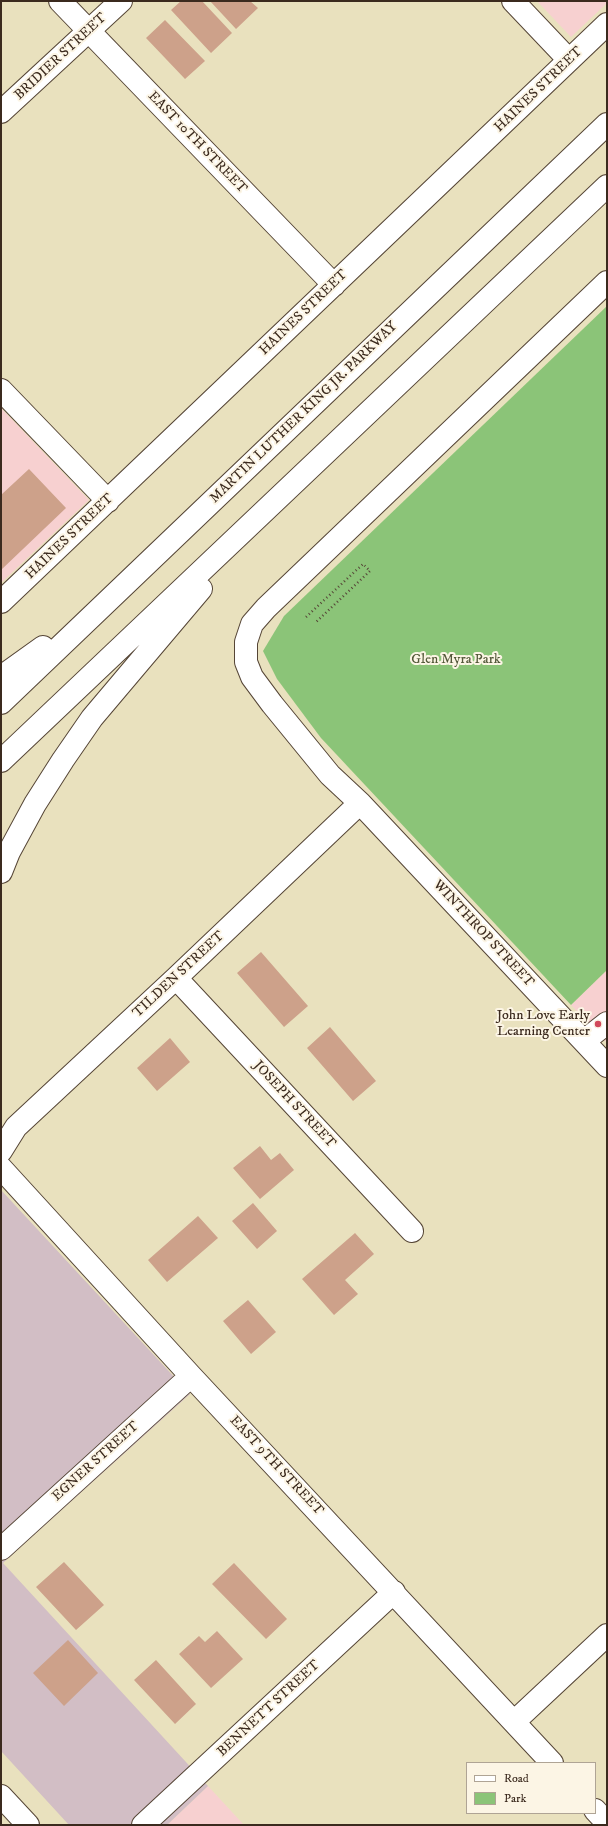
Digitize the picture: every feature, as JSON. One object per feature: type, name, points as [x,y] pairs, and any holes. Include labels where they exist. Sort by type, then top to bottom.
[{"type":"main road","name":"EAST 10TH STREET","points":[[60,1],[334,285]]},
{"type":"main road","name":"BRIDIER STREET","points":[[1,112],[121,1]]},
{"type":"main road","points":[[519,3],[569,60]]},
{"type":"main road","name":"HAINES STREET","points":[[1,602],[607,24]]},
{"type":"main road","name":"MARTIN LUTHER KING JR. PARKWAY","points":[[1,703],[107,600],[607,124]]},
{"type":"main road","points":[[1,761],[607,186]]},
{"type":"main road","points":[[360,803],[330,775],[252,677],[246,662],[246,642],[252,624],[266,608],[607,282]]},
{"type":"main road","points":[[1,390],[108,501]]},
{"type":"main road","points":[[1,872],[9,852],[35,804],[92,718],[276,501]]},
{"type":"main road","points":[[1,677],[107,600]]},
{"type":"main road","name":"TILDEN STREET","points":[[1,1151],[16,1127],[176,978],[360,803]]},
{"type":"main road","name":"WINTHROP STREET","points":[[360,803],[607,1066]]},
{"type":"main road","name":"JOSEPH STREET","points":[[176,978],[412,1231]]},
{"type":"main road","points":[[584,1041],[607,1023]]},
{"type":"main road","name":"EAST 9TH STREET","points":[[1,1168],[191,1376],[551,1762]]},
{"type":"main road","name":"EGNER STREET","points":[[1,1549],[191,1376]]},
{"type":"main road","name":"BENNETT STREET","points":[[153,1822],[394,1592]]},
{"type":"main road","points":[[514,1721],[607,1635]]},
{"type":"main road","points":[[1,1796],[28,1825]]},
{"type":"path","points":[[306,617],[363,564],[370,571],[315,623]]},
{"type":"shaded area","points":[[537,1],[607,1],[607,3],[571,37]]},
{"type":"shaded area","points":[[1,408],[89,500],[1,583]]},
{"type":"shaded area","name":"John Love Early Learning Center","points":[[607,970],[607,1043],[571,1005]]},
{"type":"shaded area","points":[[1,1190],[190,1394],[3,1563],[208,1786],[167,1825],[69,1825],[1,1751]]},
{"type":"shaded area","points":[[208,1786],[244,1825],[167,1825]]},
{"type":"green space","name":"Glen Myra Park","points":[[607,306],[607,970],[571,1005],[321,738],[277,679],[263,651],[284,616]]},
{"type":"building","points":[[181,1],[202,1],[232,33],[211,53],[171,10]]},
{"type":"building","points":[[210,1],[250,1],[258,8],[236,29]]},
{"type":"building","points":[[165,20],[205,61],[185,79],[146,38]]},
{"type":"building","points":[[29,469],[66,508],[1,570],[1,495]]},
{"type":"building","points":[[261,952],[308,1006],[284,1027],[237,973]]},
{"type":"building","points":[[330,1027],[376,1081],[353,1101],[307,1048]]},
{"type":"building","points":[[170,1038],[190,1062],[157,1091],[137,1068]]},
{"type":"building","points":[[260,1146],[271,1160],[280,1153],[294,1170],[260,1199],[233,1168]]},
{"type":"building","points":[[253,1203],[277,1231],[257,1249],[232,1221]]},
{"type":"building","points":[[198,1216],[218,1238],[167,1282],[148,1260]]},
{"type":"building","points":[[355,1233],[374,1254],[345,1280],[358,1294],[334,1315],[302,1279]]},
{"type":"building","points":[[248,1300],[276,1332],[251,1354],[223,1321]]},
{"type":"building","points":[[64,1562],[104,1605],[76,1630],[36,1587]]},
{"type":"building","points":[[234,1563],[287,1619],[266,1639],[212,1584]]},
{"type":"building","points":[[217,1631],[243,1659],[211,1688],[179,1654],[199,1636],[205,1642]]},
{"type":"building","points":[[68,1640],[98,1673],[64,1706],[33,1673]]},
{"type":"building","points":[[156,1660],[196,1704],[175,1724],[134,1680]]},
{"type":"place","name":"John Love Early Learning Center","points":[[598,1024]]}]
